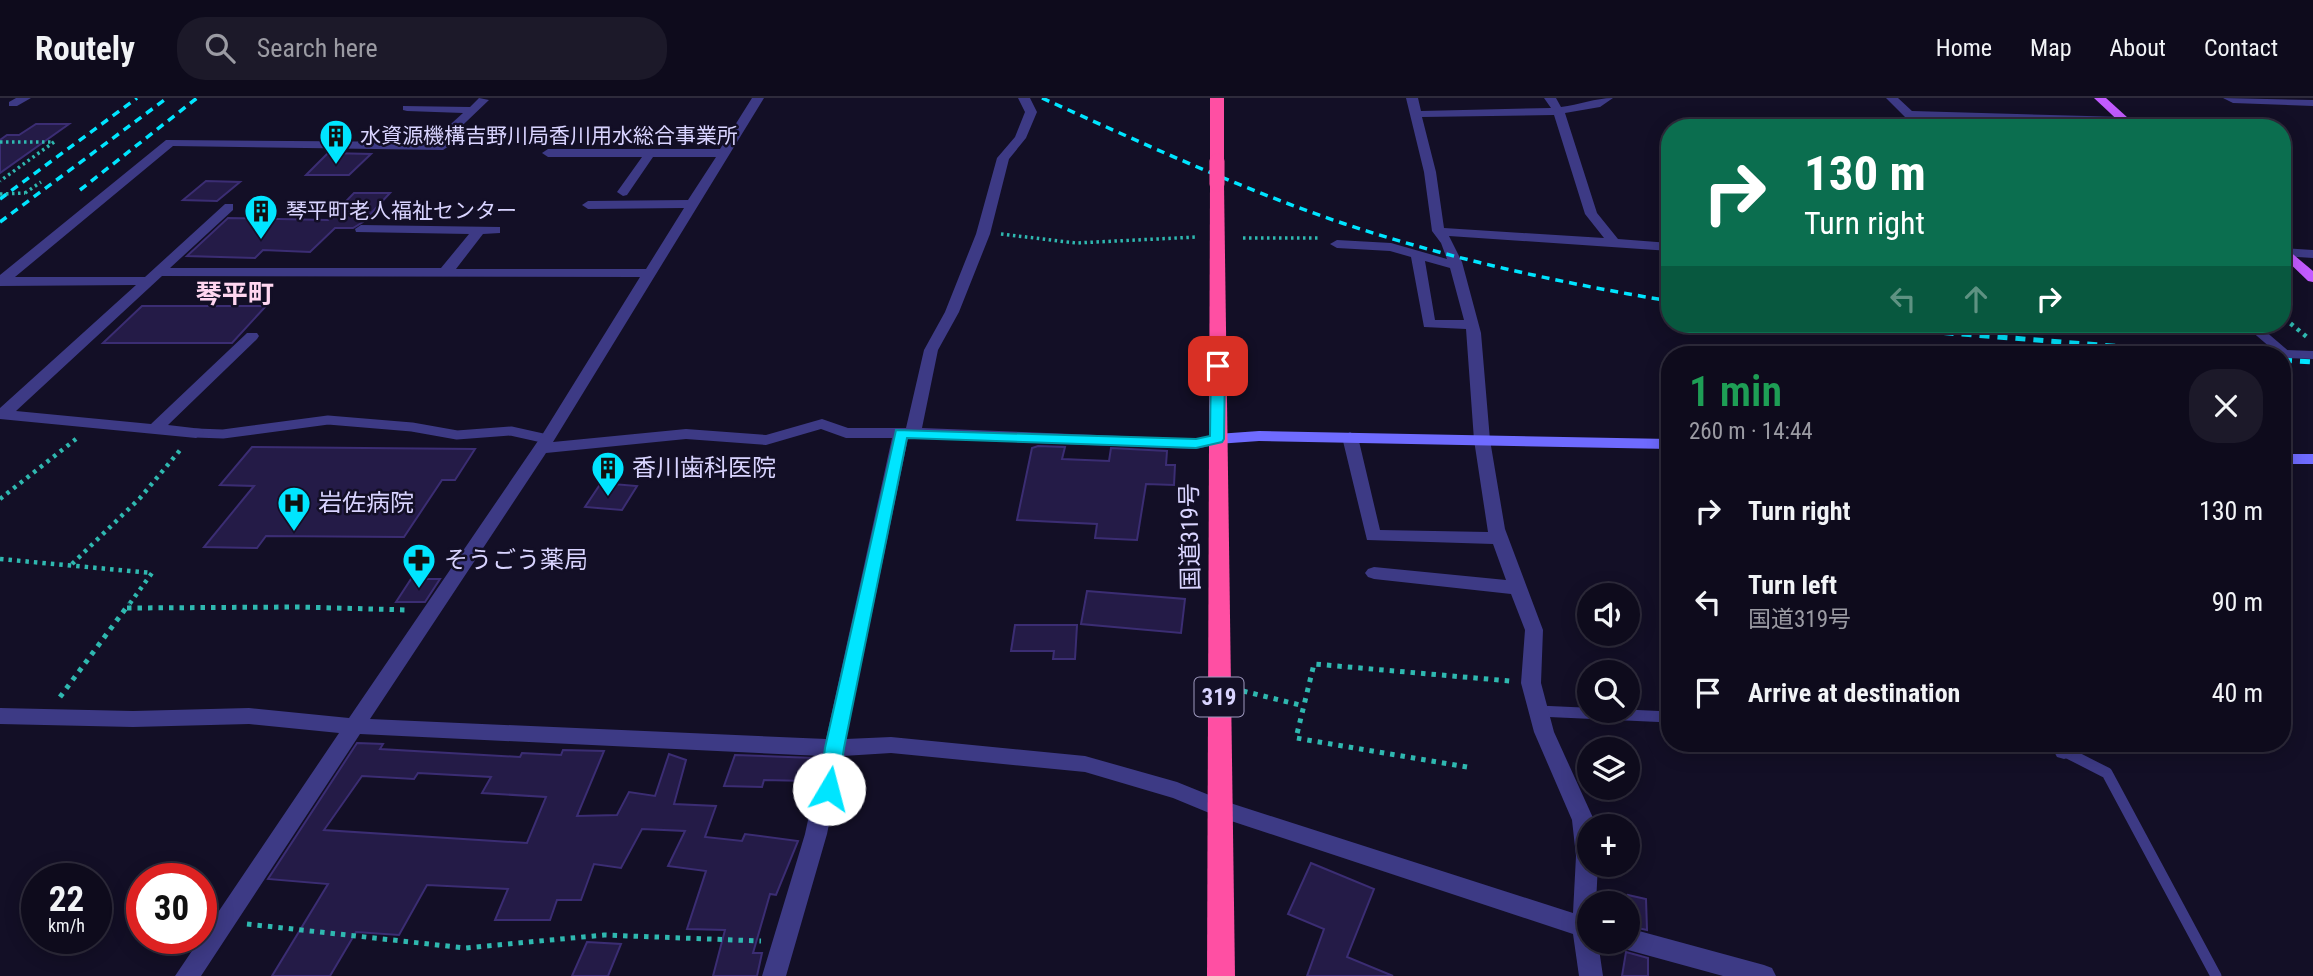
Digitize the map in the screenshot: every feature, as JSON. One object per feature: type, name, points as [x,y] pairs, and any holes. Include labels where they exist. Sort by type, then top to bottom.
[{"type":"highway","name":"国道319号","points":[[1217,98],[1221,976]]},
{"type":"main road","points":[[2100,98],[2123,119]]},
{"type":"main road","points":[[2291,258],[2313,278]]},
{"type":"street","points":[[13,104],[25,98]]},
{"type":"street","points":[[187,976],[544,443],[652,273],[758,98]]},
{"type":"street","points":[[774,976],[829,789],[834,748],[907,433],[931,350],[953,312],[983,234],[1003,158],[1020,138],[1031,112],[1024,98]]},
{"type":"street","points":[[1550,98],[1559,112],[1591,214],[1616,244]]},
{"type":"street","points":[[1587,891],[1587,856],[1583,820],[1544,732],[1531,683],[1534,630],[1499,538],[1482,440],[1472,325],[1447,242],[1438,231],[1415,106],[1559,112],[1595,106],[1607,98]]},
{"type":"street","points":[[1892,98],[1915,119]]},
{"type":"street","points":[[2229,98],[2313,103]]},
{"type":"street","points":[[1,281],[170,142],[439,146],[483,100]]},
{"type":"street","points":[[407,108],[472,110]]},
{"type":"street","points":[[1910,114],[2019,119]]},
{"type":"street","points":[[548,153],[725,153]]},
{"type":"street","points":[[623,192],[650,153]]},
{"type":"street","points":[[588,205],[694,204]]},
{"type":"street","points":[[2,414],[229,207]]},
{"type":"street","points":[[361,229],[495,230]]},
{"type":"street","points":[[445,273],[478,230]]},
{"type":"street","points":[[1438,231],[1661,246]]},
{"type":"street","points":[[1337,244],[1391,247],[1455,265]]},
{"type":"street","points":[[2291,252],[2313,254]]},
{"type":"street","points":[[1418,254],[1429,324],[1472,325]]},
{"type":"street","points":[[1,281],[445,273],[652,273]]},
{"type":"street","points":[[156,428],[252,336]]},
{"type":"street","points":[[2291,354],[2313,355]]},
{"type":"street","points":[[2,414],[196,433]]},
{"type":"street","points":[[544,443],[686,434],[766,440],[822,424],[846,433],[1196,444],[1217,439],[1259,436],[1661,444]]},
{"type":"street","points":[[1350,438],[1373,536],[1499,538]]},
{"type":"street","points":[[2291,459],[2313,460]]},
{"type":"street","points":[[1374,573],[1518,589]]},
{"type":"street","points":[[0,716],[133,719],[249,716],[353,726],[834,748],[891,745],[1085,764],[1177,791],[1219,808],[1577,925]]},
{"type":"street","points":[[1640,942],[1764,976]]},
{"type":"street","points":[[1589,954],[1591,976]]},
{"type":"lane","points":[[2260,333],[2276,346]]},
{"type":"lane","points":[[196,433],[223,434],[328,420],[412,427],[457,435],[511,431],[544,443]]},
{"type":"lane","points":[[1538,711],[1661,717]]},
{"type":"lane","points":[[2069,752],[2107,773],[2216,976]]},
{"type":"path","points":[[0,142],[54,142],[0,181]]},
{"type":"path","points":[[0,194],[25,193],[41,182]]},
{"type":"path","points":[[983,234],[1014,234],[1076,243],[1197,237]]},
{"type":"path","points":[[2291,324],[2313,343]]},
{"type":"path","points":[[0,499],[99,422]]},
{"type":"path","points":[[72,564],[140,498],[196,433]]},
{"type":"path","points":[[0,559],[152,573],[45,717]]},
{"type":"path","points":[[126,608],[298,607],[431,610]]},
{"type":"path","points":[[1467,767],[1296,737],[1314,664],[1531,683]]},
{"type":"path","points":[[1220,685],[1304,706]]},
{"type":"path","points":[[225,921],[465,948],[604,935],[783,942]]},
{"type":"building","points":[[36,124],[69,124],[0,173],[0,140],[7,135],[19,135]]},
{"type":"building","name":"水資源機構吉野川局香川用水総合事業所","points":[[328,153],[371,154],[349,175],[306,175]]},
{"type":"building","points":[[206,181],[240,182],[217,201],[183,200]]},
{"type":"building","points":[[354,193],[390,193],[363,222],[353,228],[335,228],[310,252],[263,250],[255,258],[187,256],[228,218],[328,220]]},
{"type":"building","points":[[142,306],[266,306],[232,343],[103,343]]},
{"type":"building","points":[[252,447],[475,449],[455,480],[442,480],[404,537],[266,536],[257,548],[204,547],[254,486],[220,485]]},
{"type":"building","points":[[1065,447],[1062,459],[1109,461],[1111,448],[1167,451],[1166,465],[1175,465],[1174,485],[1146,484],[1137,540],[1095,538],[1097,524],[1017,520],[1032,448]]},
{"type":"building","name":"香川歯科医院","points":[[601,483],[637,486],[622,510],[585,507]]},
{"type":"building","name":"そうごう薬局","points":[[411,579],[440,579],[425,602],[396,602]]},
{"type":"building","points":[[1087,591],[1185,599],[1181,633],[1081,624]]},
{"type":"building","points":[[1015,625],[1077,625],[1075,659],[1053,659],[1054,651],[1011,651]]},
{"type":"building","points":[[357,743],[383,744],[380,749],[520,757],[522,753],[561,755],[563,750],[604,751],[577,816],[617,815],[629,792],[655,796],[669,754],[686,760],[674,804],[716,806],[705,837],[742,841],[745,834],[798,841],[776,895],[770,894],[753,953],[762,953],[757,976],[713,976],[725,930],[687,929],[706,871],[668,866],[685,831],[642,829],[621,868],[594,864],[581,900],[557,900],[550,920],[495,920],[508,889],[427,885],[399,935],[356,932],[330,976],[272,976],[328,884],[268,879]],"holes":[[[418,773],[491,777],[482,793],[546,797],[527,843],[324,830],[362,776],[414,779]]]},
{"type":"building","points":[[735,755],[814,758],[808,781],[764,780],[762,787],[724,786]]},
{"type":"building","points":[[1311,863],[1374,889],[1347,957],[1393,976],[1307,976],[1324,929],[1288,914]]},
{"type":"building","points":[[1640,898],[1646,899],[1647,930],[1640,929]]},
{"type":"building","points":[[587,942],[621,944],[608,976],[572,976]]},
{"type":"building","points":[[1626,954],[1648,958],[1648,976],[1622,976]]},
{"type":"railway","points":[[0,199],[137,98]]},
{"type":"railway","points":[[0,222],[167,98]]},
{"type":"railway","points":[[80,190],[197,98]]},
{"type":"railway","points":[[1042,98],[1230,181],[1345,224],[1506,269],[1661,299]]},
{"type":"railway","points":[[1949,333],[2111,346]]},
{"type":"railway","points":[[2291,361],[2313,362]]},
{"type":"place","name":"水資源機構吉野川局香川用水総合事業所","points":[[336,166]]},
{"type":"place","name":"琴平町老人福祉センター","points":[[261,241]]},
{"type":"place","name":"香川歯科医院","points":[[608,498]]},
{"type":"place","name":"岩佐病院","points":[[294,533]]},
{"type":"place","name":"そうごう薬局","points":[[419,590]]},
{"type":"district","name":"琴平町","points":[[235,294]]},
{"type":"route","points":[[829,789],[834,748],[901,433],[1196,444],[1217,439],[1218,366]]}]
